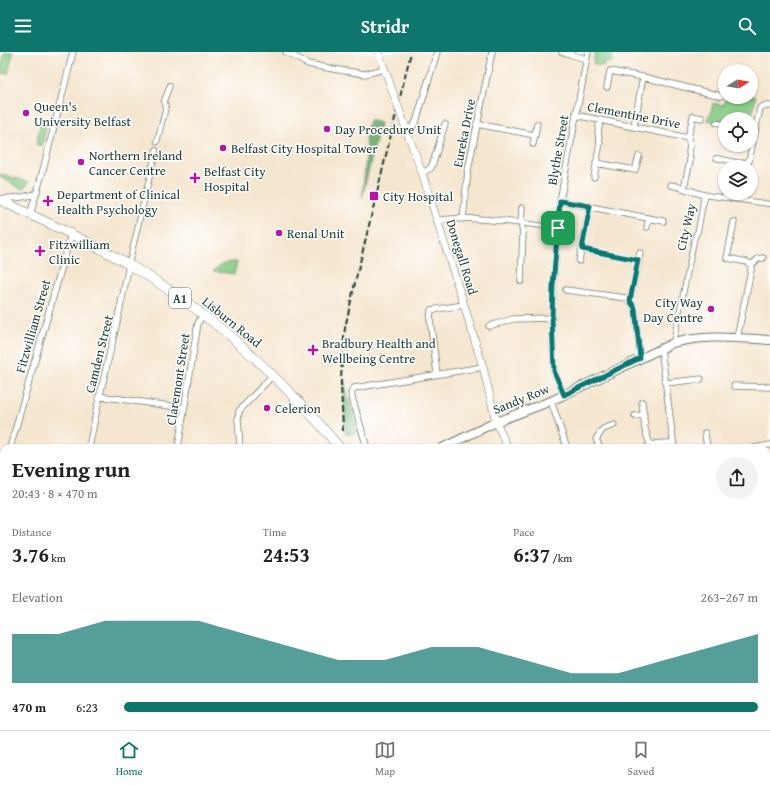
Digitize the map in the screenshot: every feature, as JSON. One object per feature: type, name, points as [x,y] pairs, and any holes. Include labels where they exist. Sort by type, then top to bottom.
[{"type":"main road","name":"Lisburn Road","points":[[0,200],[129,264],[203,314],[273,375],[308,411],[337,444]]},
{"type":"main road","name":"Sandy Row","points":[[450,444],[496,422],[551,401],[673,343],[694,338],[711,337],[770,340]]},
{"type":"street","points":[[30,214],[73,52]]},
{"type":"street","points":[[286,52],[308,64],[333,69],[365,74],[385,71]]},
{"type":"street","name":"Donegall Road","points":[[378,52],[406,127],[438,221],[483,367],[496,422],[506,444]]},
{"type":"street","points":[[406,127],[412,126],[416,122],[437,52]]},
{"type":"street","name":"Eureka Drive","points":[[462,219],[468,170],[476,124],[492,52]]},
{"type":"street","points":[[562,52],[586,59]]},
{"type":"street","name":"Blythe Street","points":[[564,395],[554,371],[552,318],[553,286],[560,201],[588,52]]},
{"type":"street","points":[[607,87],[610,72],[643,77],[718,95]]},
{"type":"street","points":[[634,126],[643,77]]},
{"type":"street","points":[[158,142],[166,107],[164,101],[170,85]]},
{"type":"street","points":[[758,114],[760,108],[770,106]]},
{"type":"street","name":"Clementine Drive","points":[[575,115],[688,138]]},
{"type":"street","name":"City Way","points":[[673,343],[703,203],[704,195],[688,191],[684,188],[690,161],[690,146],[688,138],[692,116],[702,118]]},
{"type":"street","points":[[594,177],[600,143],[598,133],[600,120]]},
{"type":"street","points":[[422,173],[431,168],[445,124]]},
{"type":"street","points":[[476,124],[535,135]]},
{"type":"street","points":[[534,144],[537,124]]},
{"type":"street","points":[[129,264],[156,150]]},
{"type":"street","points":[[596,162],[635,170],[638,156]]},
{"type":"street","points":[[716,158],[726,160]]},
{"type":"street","points":[[671,185],[684,188]]},
{"type":"street","points":[[0,200],[22,198],[36,194]]},
{"type":"street","points":[[704,195],[770,204]]},
{"type":"street","points":[[560,201],[663,221]]},
{"type":"street","points":[[579,261],[590,206]]},
{"type":"street","points":[[521,280],[523,233],[521,223],[522,208]]},
{"type":"street","points":[[438,221],[448,218],[521,223],[558,228]]},
{"type":"street","points":[[647,226],[648,218]]},
{"type":"street","points":[[734,222],[727,258],[747,262],[751,265]]},
{"type":"street","name":"Fitzwilliam Street","points":[[11,444],[71,234]]},
{"type":"street","points":[[582,249],[638,260]]},
{"type":"street","points":[[630,301],[640,253]]},
{"type":"street","points":[[737,338],[747,293],[751,265],[758,259],[763,258]]},
{"type":"street","name":"Camden Street","points":[[90,444],[99,396],[120,312],[129,264]]},
{"type":"street","points":[[566,290],[626,298],[630,301],[635,308],[640,358]]},
{"type":"street","points":[[437,374],[430,319],[431,310],[464,305]]},
{"type":"street","name":"Claremont Street","points":[[179,444],[198,323],[203,314]]},
{"type":"street","points":[[489,326],[513,319],[552,318]]},
{"type":"street","points":[[661,348],[673,444]]},
{"type":"street","points":[[366,444],[351,393],[354,388],[483,367]]},
{"type":"street","points":[[240,444],[239,411],[273,375]]},
{"type":"street","points":[[666,383],[701,379]]},
{"type":"street","points":[[734,386],[770,387]]},
{"type":"street","points":[[99,396],[184,408]]},
{"type":"street","points":[[551,401],[565,444]]},
{"type":"street","points":[[642,402],[648,444]]},
{"type":"street","points":[[635,416],[644,415]]},
{"type":"street","points":[[598,444],[596,439],[603,429],[614,425]]},
{"type":"street","points":[[706,433],[707,444]]},
{"type":"green space","points":[[5,52],[13,52],[8,74],[0,73]]},
{"type":"green space","points":[[595,52],[614,52],[611,63],[605,62],[604,66],[594,64]]},
{"type":"green space","points":[[713,103],[724,105],[754,104],[753,112],[718,112],[718,122],[707,120],[711,113]]},
{"type":"green space","points":[[369,120],[380,123],[362,198],[367,147],[365,140]]},
{"type":"green space","points":[[41,123],[47,124],[42,146],[36,144]]},
{"type":"green space","points":[[0,174],[29,182],[22,189],[0,177]]},
{"type":"green space","points":[[237,262],[234,274],[213,271],[222,264]]},
{"type":"green space","points":[[344,381],[358,432],[347,435],[345,432]]},
{"type":"railway","points":[[343,431],[341,382],[345,328],[411,52]]},
{"type":"place","name":"Queen's University Belfast","points":[[26,113]]},
{"type":"place","name":"Day Procedure Unit","points":[[327,129]]},
{"type":"place","name":"Belfast City Hospital Tower","points":[[223,148]]},
{"type":"place","name":"Northern Ireland Cancer Centre","points":[[81,162]]},
{"type":"place","name":"Belfast City Hospital","points":[[195,178]]},
{"type":"place","name":"City Hospital","points":[[374,196]]},
{"type":"place","name":"Department of Clinical Health Psychology","points":[[48,201]]},
{"type":"place","name":"Renal Unit","points":[[279,233]]},
{"type":"place","name":"Fitzwilliam Clinic","points":[[40,251]]},
{"type":"place","name":"City Way Day Centre","points":[[711,309]]},
{"type":"place","name":"Bradbury Health and Wellbeing Centre","points":[[313,350]]},
{"type":"place","name":"Celerion","points":[[267,408]]},
{"type":"route","points":[[560,201],[590,206],[582,249],[638,260],[630,301],[635,308],[640,358],[564,395],[554,371],[552,318],[558,228],[560,201]]}]
